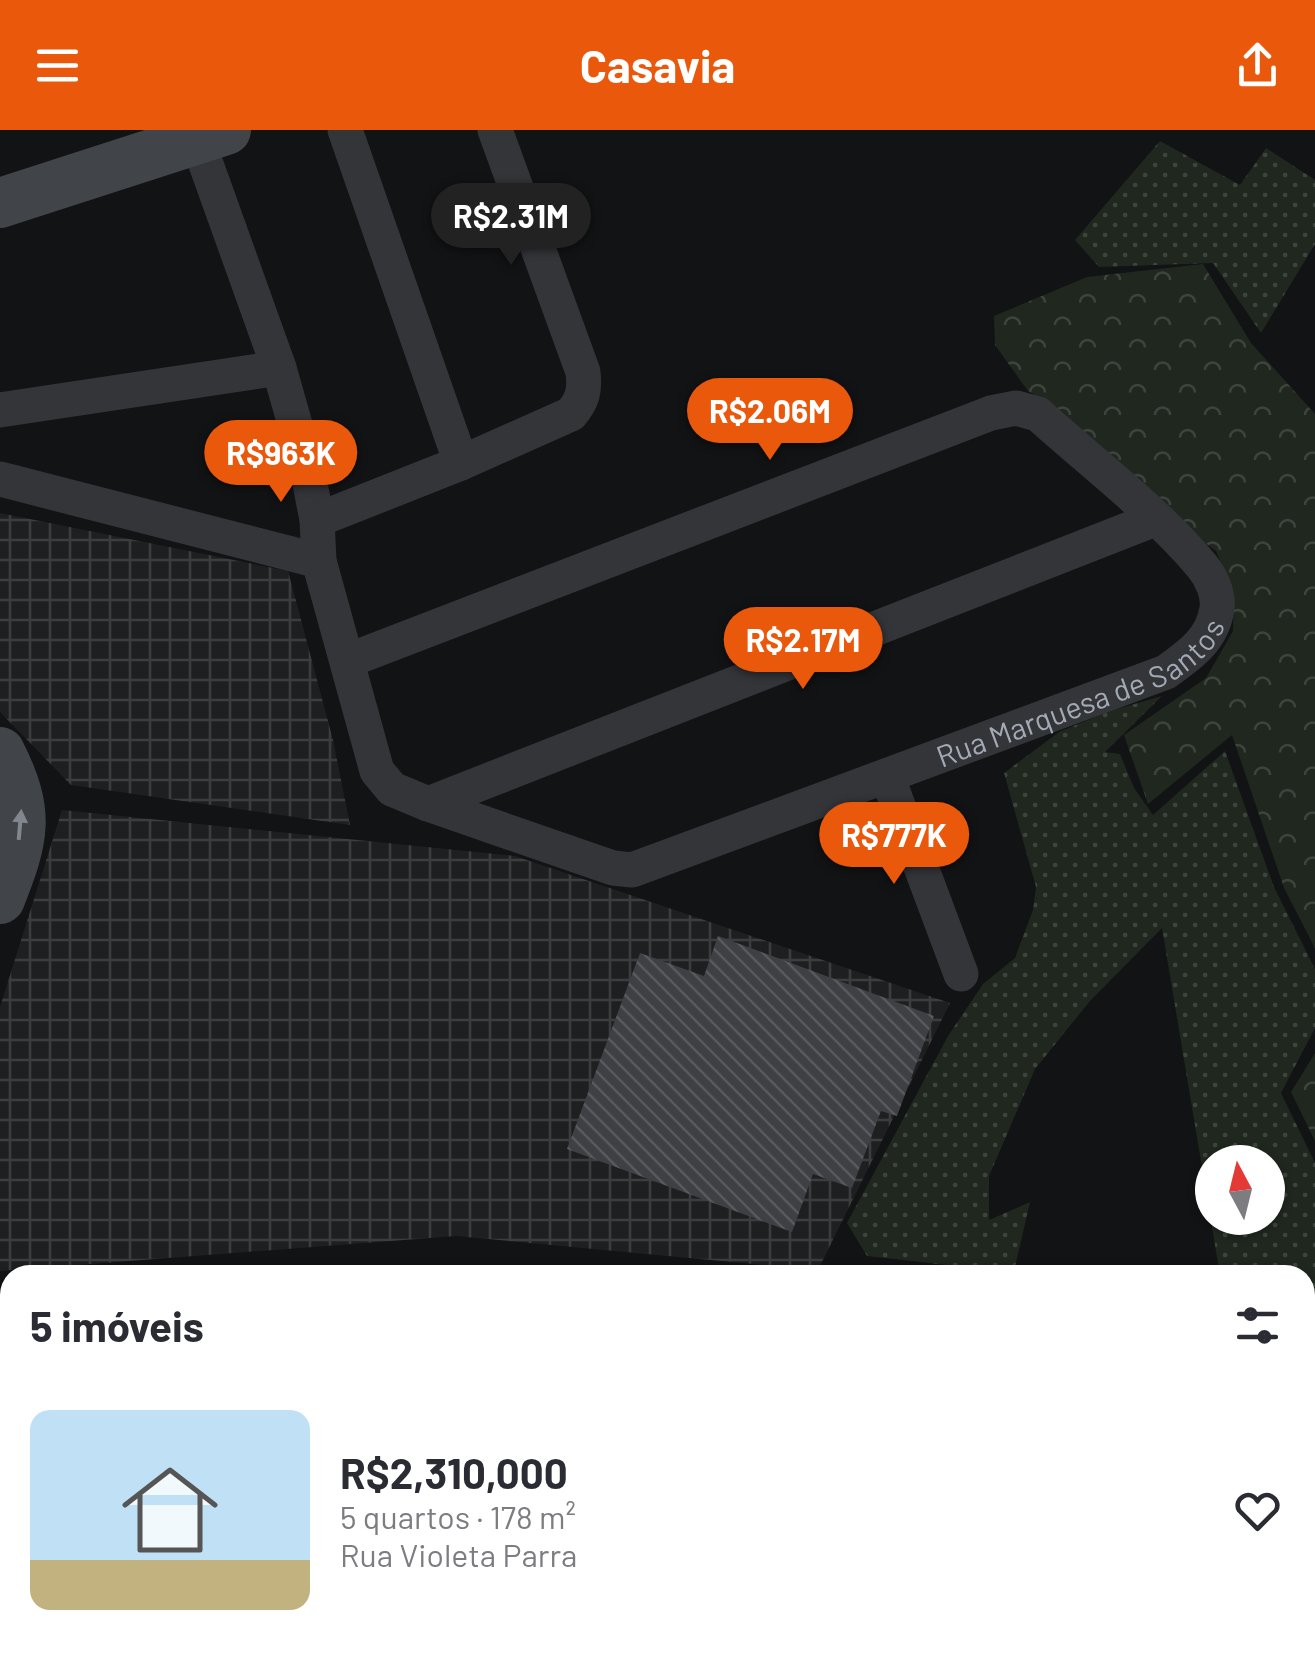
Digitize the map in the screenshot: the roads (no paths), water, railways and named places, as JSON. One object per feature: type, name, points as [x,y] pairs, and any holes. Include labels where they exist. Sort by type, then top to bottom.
[{"type":"street","points":[[345,130],[461,463]]},
{"type":"street","points":[[317,520],[571,414],[581,402],[585,388],[583,372],[495,130]]},
{"type":"street","points":[[0,204],[211,135]]},
{"type":"street","name":"Rua Marquesa de Santos","points":[[211,135],[306,463],[320,561],[347,662],[377,771],[392,789],[612,868],[632,870],[1166,672],[1195,652],[1211,630],[1218,605],[1213,584],[1202,566],[1155,520],[1038,414],[1016,408],[991,413],[347,662]]},
{"type":"street","points":[[0,410],[279,368]]},
{"type":"street","points":[[0,479],[320,561]]},
{"type":"street","points":[[428,804],[1155,520]]},
{"type":"street","points":[[0,752],[16,783],[22,812],[17,855],[0,899]]},
{"type":"street","points":[[887,776],[961,974]]}]
